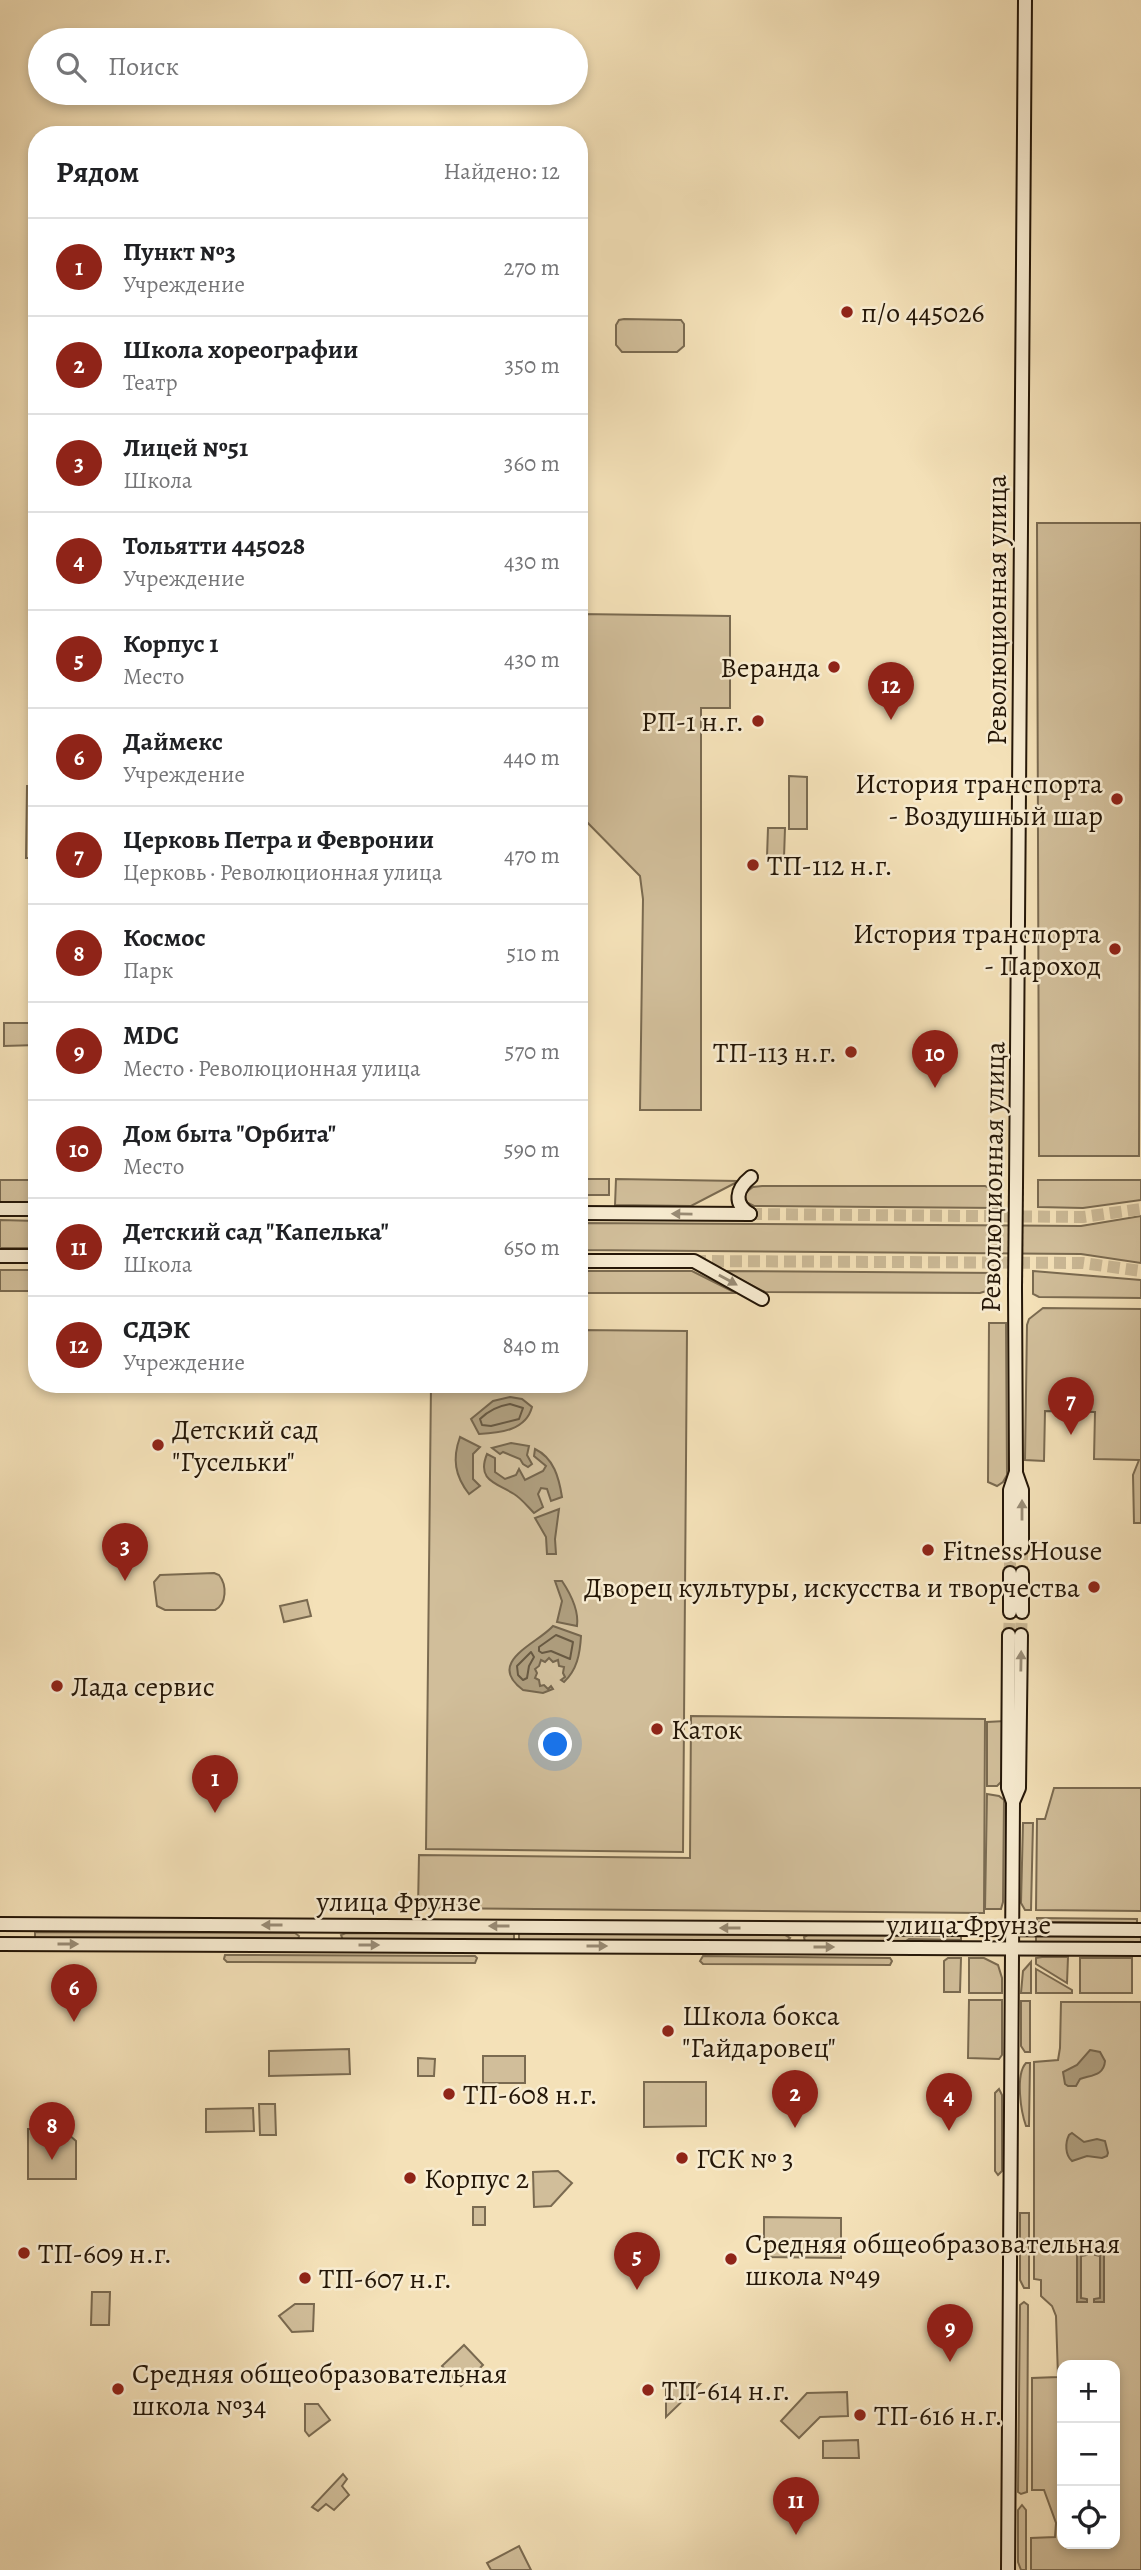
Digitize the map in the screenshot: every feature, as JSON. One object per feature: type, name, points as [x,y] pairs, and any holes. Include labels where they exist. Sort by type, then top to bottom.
[{"type":"main road","name":"Революционная улица","points":[[1016,1548],[1010,1490],[1016,1472],[1024,0]]},
{"type":"main road","points":[[588,1213],[750,1214],[743,1210],[738,1198],[741,1186],[751,1177]]},
{"type":"main road","points":[[0,1209],[28,1209]]},
{"type":"main road","points":[[0,1256],[28,1256]]},
{"type":"main road","points":[[588,1261],[694,1261],[762,1299]]},
{"type":"main road","points":[[1016,1573],[1016,1612]]},
{"type":"main road","points":[[1008,2570],[1013,1802],[1008,1788],[1015,1635]]},
{"type":"main road","name":"улица Фрунзе","points":[[0,1924],[1141,1930]]},
{"type":"main road","points":[[299,1945],[306,1935],[300,1925]]},
{"type":"main road","points":[[344,1945],[336,1936],[345,1926]]},
{"type":"main road","points":[[797,1928],[797,1947]]},
{"type":"main road","name":"улица Фрунзе","points":[[0,1944],[1141,1949]]},
{"type":"shaded area","points":[[619,320],[681,320],[684,324],[684,346],[677,352],[622,352],[616,345],[616,325]]},
{"type":"shaded area","points":[[1037,523],[1141,523],[1139,1156],[1039,1156]]},
{"type":"shaded area","points":[[588,614],[730,616],[730,708],[701,708],[701,1110],[640,1110],[643,899],[640,876],[588,823]]},
{"type":"shaded area","points":[[789,776],[807,777],[807,829],[789,829]]},
{"type":"shaded area","points":[[27,786],[28,786],[28,858]]},
{"type":"shaded area","points":[[768,828],[785,828],[784,858],[767,857]]},
{"type":"shaded area","points":[[4,1023],[28,1023],[28,1045],[4,1046]]},
{"type":"shaded area","points":[[588,1179],[609,1179],[609,1195],[588,1195]]},
{"type":"shaded area","points":[[616,1179],[739,1181],[691,1206],[615,1205]]},
{"type":"shaded area","points":[[0,1180],[28,1180],[28,1202],[0,1202]]},
{"type":"shaded area","points":[[1038,1180],[1141,1180],[1141,1200],[1083,1208],[1038,1207]]},
{"type":"shaded area","points":[[985,1186],[999,1191],[999,1208],[754,1206],[746,1202],[745,1193],[753,1187]]},
{"type":"shaded area","points":[[1141,1216],[1141,1263],[1081,1254],[588,1250],[588,1223],[1081,1226]]},
{"type":"shaded area","points":[[0,1220],[28,1221],[28,1248],[0,1248]]},
{"type":"shaded area","points":[[0,1270],[28,1270],[28,1291],[0,1291]]},
{"type":"shaded area","points":[[588,1271],[692,1271],[736,1293],[588,1293]]},
{"type":"shaded area","points":[[723,1271],[999,1273],[999,1287],[980,1293],[765,1292]]},
{"type":"shaded area","points":[[1033,1271],[1141,1280],[1141,1298],[1039,1297],[1033,1294]]},
{"type":"shaded area","points":[[1043,1308],[1141,1309],[1141,1523],[1134,1523],[1133,1475],[1139,1460],[1094,1459],[1095,1412],[1045,1411],[1044,1461],[1025,1460],[1027,1325],[1029,1319]]},
{"type":"shaded area","points":[[989,1323],[1006,1323],[1007,1475],[997,1486],[988,1482]]},
{"type":"shaded area","points":[[588,1330],[687,1331],[683,1852],[426,1849],[431,1393],[588,1393]]},
{"type":"shaded area","points":[[214,1573],[222,1579],[224,1589],[224,1599],[215,1610],[165,1610],[157,1606],[154,1582],[160,1575]]},
{"type":"shaded area","points":[[307,1600],[311,1616],[284,1622],[280,1606]]},
{"type":"shaded area","points":[[691,1716],[985,1719],[984,1913],[418,1908],[419,1855],[690,1858]]},
{"type":"shaded area","points":[[1005,1721],[1003,1780],[997,1786],[987,1786],[987,1722]]},
{"type":"shaded area","points":[[1054,1788],[1141,1788],[1141,1911],[1036,1910],[1037,1819],[1045,1819]]},
{"type":"shaded area","points":[[987,1794],[999,1796],[1004,1800],[1001,1909],[985,1909]]},
{"type":"shaded area","points":[[1023,1823],[1033,1823],[1031,1910],[1025,1910],[1021,1903]]},
{"type":"shaded area","points":[[1037,1918],[1137,1919],[1137,1923],[1037,1922]]},
{"type":"shaded area","points":[[35,1932],[295,1933],[299,1936],[298,1939],[35,1939]]},
{"type":"shaded area","points":[[519,1933],[785,1935],[790,1938],[785,1943],[519,1941]]},
{"type":"shaded area","points":[[514,1934],[514,1941],[343,1940],[341,1935]]},
{"type":"shaded area","points":[[961,1936],[961,1940],[909,1939],[903,1943],[805,1942],[804,1937]]},
{"type":"shaded area","points":[[1036,1936],[1141,1937],[1141,1944],[1036,1943]]},
{"type":"shaded area","points":[[225,1955],[477,1958],[475,1963],[227,1962]]},
{"type":"shaded area","points":[[703,1956],[890,1958],[892,1961],[890,1965],[703,1964],[700,1961]]},
{"type":"shaded area","points":[[1068,1957],[1067,1983],[1036,1964],[1036,1958]]},
{"type":"shaded area","points":[[948,1958],[961,1958],[960,1992],[944,1992],[944,1961]]},
{"type":"shaded area","points":[[969,1958],[984,1958],[998,1965],[1002,1978],[1002,1993],[969,1993]]},
{"type":"shaded area","points":[[1080,1958],[1132,1958],[1132,1993],[1080,1993]]},
{"type":"shaded area","points":[[1031,1962],[1031,1993],[1021,1993],[1023,1971]]},
{"type":"shaded area","points":[[1036,1969],[1072,1990],[1072,1993],[1036,1993]]},
{"type":"shaded area","points":[[969,2000],[1002,2000],[1002,2055],[999,2059],[968,2058]]},
{"type":"shaded area","points":[[1021,2001],[1030,2001],[1030,2052],[1025,2052],[1021,2046]]},
{"type":"shaded area","points":[[1061,2002],[1141,2002],[1141,2570],[1031,2570],[1031,2538],[1055,2537],[1056,2523],[1044,2490],[1032,2490],[1032,2378],[1057,2377],[1057,2549],[1120,2549],[1120,2360],[1057,2360],[1056,2316],[1052,2306],[1041,2296],[1041,2280],[1034,2279],[1034,2062],[1058,2060]]},
{"type":"shaded area","points":[[349,2049],[350,2074],[269,2076],[269,2051]]},
{"type":"shaded area","points":[[483,2056],[525,2056],[525,2083],[483,2083]]},
{"type":"shaded area","points":[[418,2058],[435,2059],[434,2076],[418,2076]]},
{"type":"shaded area","points":[[1026,2063],[1030,2063],[1029,2126],[1026,2126],[1024,2120],[1020,2094],[1021,2076]]},
{"type":"shaded area","points":[[644,2082],[706,2082],[706,2126],[644,2127]]},
{"type":"shaded area","points":[[999,2089],[1002,2095],[1002,2171],[998,2175],[995,2171],[995,2093]]},
{"type":"shaded area","points":[[259,2104],[275,2104],[276,2135],[260,2135]]},
{"type":"shaded area","points":[[253,2108],[254,2131],[206,2132],[206,2109]]},
{"type":"shaded area","points":[[61,2128],[76,2141],[76,2179],[28,2179],[28,2129]]},
{"type":"shaded area","points":[[558,2171],[572,2183],[551,2206],[534,2207],[533,2172]]},
{"type":"shaded area","points":[[473,2207],[485,2207],[485,2225],[473,2225]]},
{"type":"shaded area","points":[[1020,2213],[1029,2213],[1029,2288],[1024,2288],[1020,2280]]},
{"type":"shaded area","points":[[764,2217],[841,2218],[841,2258],[764,2257]]},
{"type":"shaded area","points":[[92,2292],[110,2292],[109,2325],[91,2325]]},
{"type":"shaded area","points":[[1024,2302],[1028,2305],[1027,2492],[1021,2494],[1018,2492],[1020,2305]]},
{"type":"shaded area","points":[[295,2304],[314,2304],[313,2331],[292,2332],[279,2316]]},
{"type":"shaded area","points":[[464,2345],[483,2365],[461,2386],[442,2366]]},
{"type":"shaded area","points":[[666,2384],[700,2384],[666,2417]]},
{"type":"shaded area","points":[[847,2392],[848,2416],[820,2417],[799,2438],[781,2421],[807,2393]]},
{"type":"shaded area","points":[[305,2404],[318,2404],[330,2420],[309,2436],[305,2431]]},
{"type":"shaded area","points":[[858,2440],[859,2458],[823,2458],[823,2441]]},
{"type":"shaded area","points":[[343,2474],[347,2479],[342,2486],[349,2495],[334,2510],[326,2504],[318,2511],[312,2507]]},
{"type":"shaded area","points":[[1022,2505],[1026,2510],[1026,2570],[1021,2570],[1018,2562],[1018,2510]]},
{"type":"shaded area","points":[[519,2546],[531,2570],[491,2570],[487,2563]]},
{"type":"water","points":[[510,1397],[522,1399],[532,1407],[524,1421],[512,1429],[479,1434],[471,1419],[493,1401]]},
{"type":"water","points":[[460,1437],[480,1447],[473,1454],[473,1479],[480,1486],[469,1494],[456,1467]]},
{"type":"water","points":[[511,1443],[529,1446],[527,1455],[532,1464],[528,1467],[520,1459],[503,1452],[500,1454],[492,1448]]},
{"type":"water","points":[[535,1449],[551,1463],[562,1497],[551,1501],[547,1489],[541,1488],[538,1494],[543,1507],[534,1513],[517,1496],[486,1476],[484,1463],[487,1454],[495,1458],[495,1472],[505,1479],[516,1475],[519,1469],[525,1480],[543,1471],[546,1466],[534,1456]]},
{"type":"water","points":[[559,1509],[556,1554],[547,1554],[546,1537],[535,1518]]},
{"type":"water","points":[[555,1581],[562,1581],[571,1597],[577,1614],[577,1626],[557,1622],[562,1601]]},
{"type":"water","points":[[553,1626],[581,1636],[575,1667],[564,1682],[561,1680],[565,1677],[564,1667],[559,1666],[558,1660],[541,1660],[535,1669],[535,1678],[539,1680],[540,1686],[544,1685],[548,1689],[551,1686],[553,1689],[543,1693],[523,1690],[513,1680],[509,1671],[512,1662]]},
{"type":"water","points":[[1090,2050],[1100,2052],[1105,2061],[1102,2070],[1080,2079],[1076,2086],[1065,2084],[1063,2072],[1077,2065]]},
{"type":"water","points":[[1072,2133],[1084,2142],[1097,2139],[1105,2141],[1107,2156],[1087,2156],[1072,2161],[1066,2145]]},
{"type":"water","points":[[1077,2252],[1087,2252],[1087,2255],[1081,2256],[1081,2298],[1087,2299],[1087,2302],[1077,2302]]},
{"type":"water","points":[[1095,2253],[1104,2253],[1104,2302],[1094,2302],[1094,2299],[1100,2298],[1100,2256]]},
{"type":"tunnel","points":[[750,1214],[1083,1217],[1141,1209]]},
{"type":"tunnel","points":[[694,1261],[1083,1263],[1141,1271]]},
{"type":"tunnel","points":[[1010,1548],[1010,1573]]},
{"type":"tunnel","points":[[1022,1548],[1022,1573]]},
{"type":"tunnel","points":[[1009,1635],[1010,1612]]},
{"type":"tunnel","points":[[1021,1635],[1022,1612]]},
{"type":"place","name":"п/о 445026","points":[[847,312]]},
{"type":"place","name":"Веранда","points":[[834,667]]},
{"type":"place","name":"СДЭК","points":[[891,720]]},
{"type":"place","name":"РП-1 н.г.","points":[[758,721]]},
{"type":"place","name":"История транспорта - Воздушный шар","points":[[1117,799]]},
{"type":"place","name":"ТП-112 н.г.","points":[[753,865]]},
{"type":"place","name":"История транспорта - Пароход","points":[[1115,949]]},
{"type":"place","name":"ТП-113 н.г.","points":[[851,1052]]},
{"type":"place","name":"Дом быта \"Орбита\"","points":[[935,1088]]},
{"type":"place","name":"Церковь Петра и Февронии","points":[[1071,1435]]},
{"type":"place","name":"Детский сад \"Гусельки\"","points":[[158,1445]]},
{"type":"place","name":"Fitness House","points":[[928,1550]]},
{"type":"place","name":"Лицей №51","points":[[125,1581]]},
{"type":"place","name":"Дворец культуры, искусства и творчества","points":[[1094,1587]]},
{"type":"place","name":"Лада сервис","points":[[57,1686]]},
{"type":"place","name":"Каток","points":[[657,1729]]},
{"type":"place","name":"Пункт №3","points":[[215,1813]]},
{"type":"place","name":"Даймекс","points":[[74,2022]]},
{"type":"place","name":"Школа бокса \"Гайдаровец\"","points":[[668,2031]]},
{"type":"place","name":"ТП-608 н.г.","points":[[449,2094]]},
{"type":"place","name":"Школа хореографии","points":[[795,2128]]},
{"type":"place","name":"Тольятти 445028","points":[[949,2131]]},
{"type":"place","name":"ГСК № 3","points":[[682,2158]]},
{"type":"place","name":"Космос","points":[[52,2160]]},
{"type":"place","name":"Корпус 2","points":[[410,2178]]},
{"type":"place","name":"ТП-609 н.г.","points":[[24,2253]]},
{"type":"place","name":"Средняя общеобразовательная школа №49","points":[[731,2259]]},
{"type":"place","name":"ТП-607 н.г.","points":[[305,2278]]},
{"type":"place","name":"Корпус 1","points":[[637,2290]]},
{"type":"place","name":"MDC","points":[[950,2362]]},
{"type":"place","name":"Средняя общеобразовательная школа №34","points":[[118,2389]]},
{"type":"place","name":"ТП-614 н.г.","points":[[648,2390]]},
{"type":"place","name":"ТП-616 н.г.","points":[[860,2415]]},
{"type":"place","name":"Детский сад \"Капелька\"","points":[[796,2535]]}]
